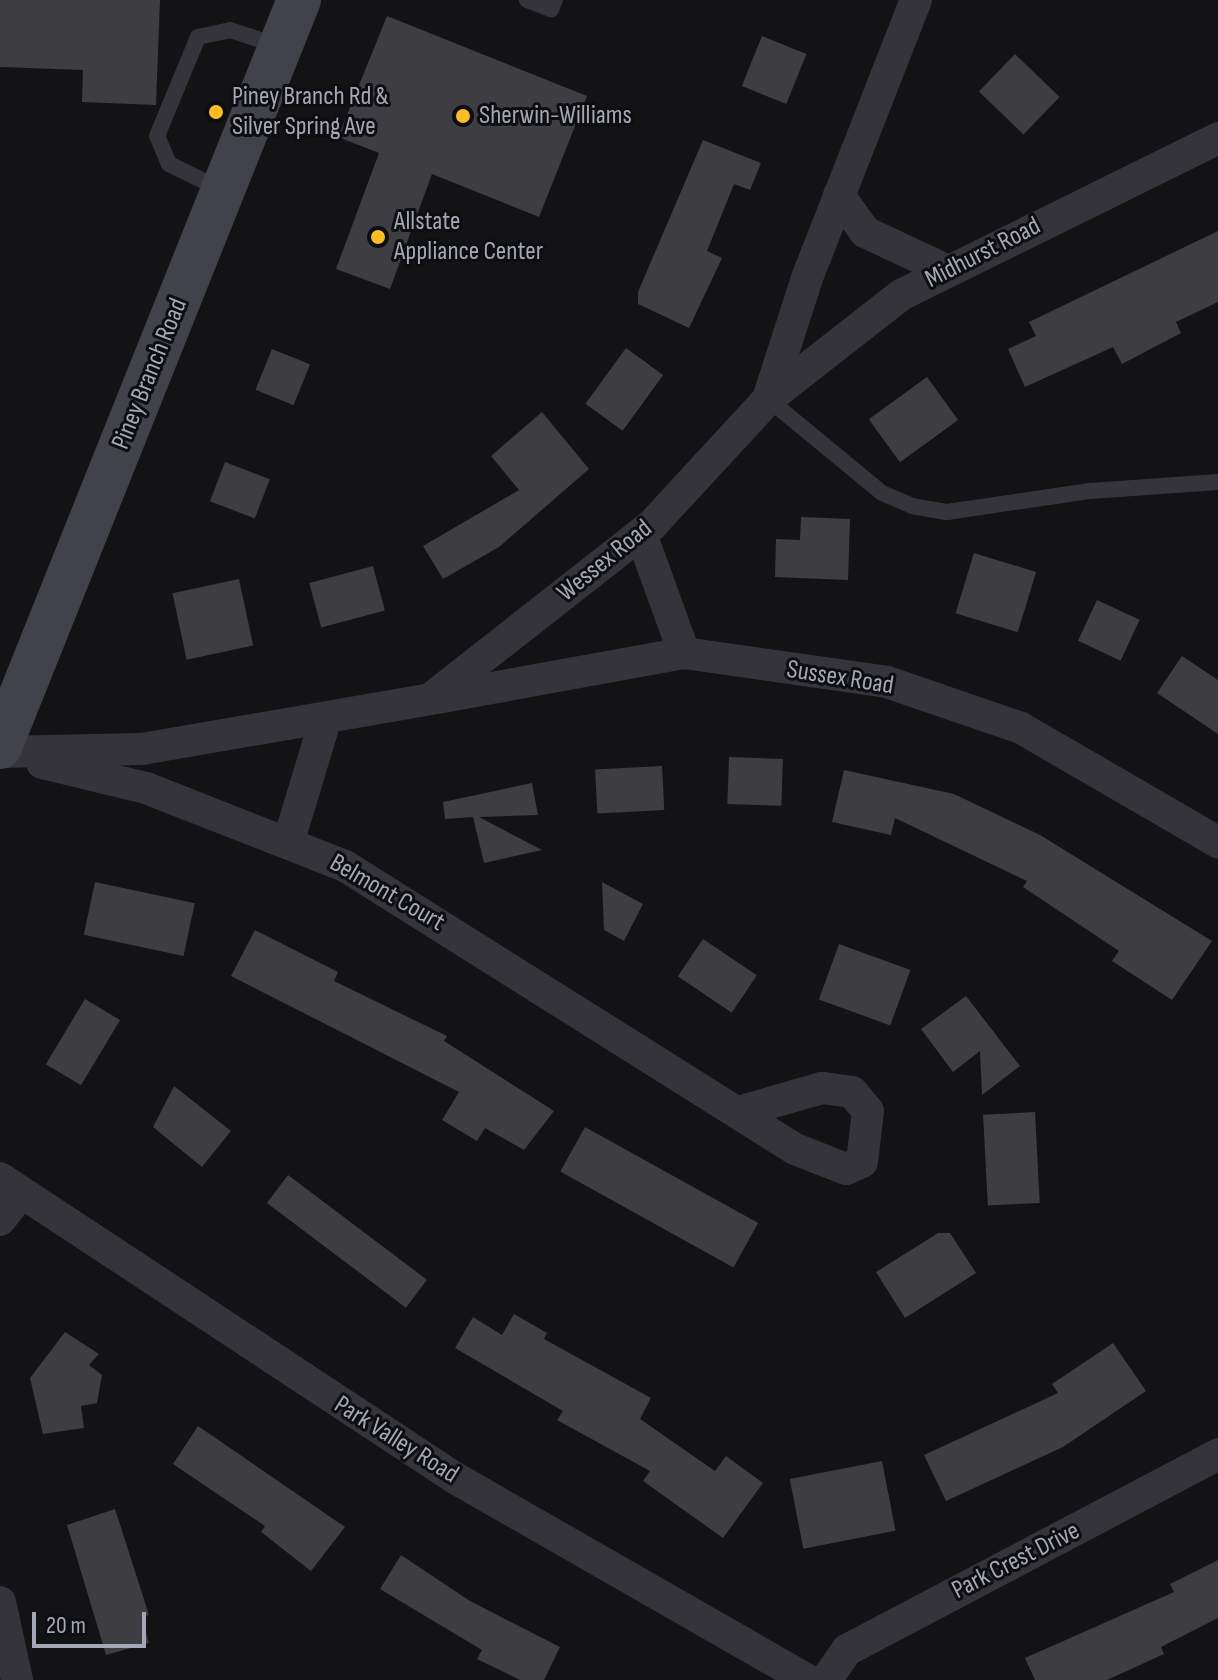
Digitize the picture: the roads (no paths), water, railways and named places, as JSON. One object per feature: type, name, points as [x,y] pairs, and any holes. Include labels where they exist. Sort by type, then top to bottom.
[{"type":"main road","name":"Piney Branch Road","points":[[0,751],[299,0]]},
{"type":"street","name":"Wessex Road","points":[[0,751],[142,749],[325,721],[430,699],[641,534],[768,399],[839,195],[916,0]]},
{"type":"street","name":"Midhurst Road","points":[[768,399],[901,295],[946,270],[1218,138]]},
{"type":"street","points":[[839,195],[865,232],[946,270]]},
{"type":"street","points":[[641,534],[684,653]]},
{"type":"street","name":"Sussex Road","points":[[430,699],[684,653],[887,682],[1021,728],[1218,842]]},
{"type":"street","points":[[289,840],[325,721]]},
{"type":"street","name":"Belmont Court","points":[[0,751],[146,788],[289,840],[345,866],[738,1112]]},
{"type":"street","name":"Park Valley Road","points":[[6,1198],[94,1238],[455,1478],[807,1680]]},
{"type":"street","name":"Park Crest Drive","points":[[826,1680],[847,1650],[1218,1454]]},
{"type":"street","points":[[0,1602],[17,1680]]},
{"type":"lane","points":[[527,0],[551,9],[555,0]]},
{"type":"lane","points":[[224,190],[169,164],[157,136],[198,37],[230,30],[281,47]]},
{"type":"lane","points":[[768,399],[882,493],[947,512],[1218,482]]},
{"type":"place","name":"Piney Branch Rd & Silver Spring Ave","points":[[216,112]]},
{"type":"place","name":"Sherwin-Williams","points":[[463,116]]},
{"type":"place","name":"Allstate Appliance Center","points":[[378,237]]}]
